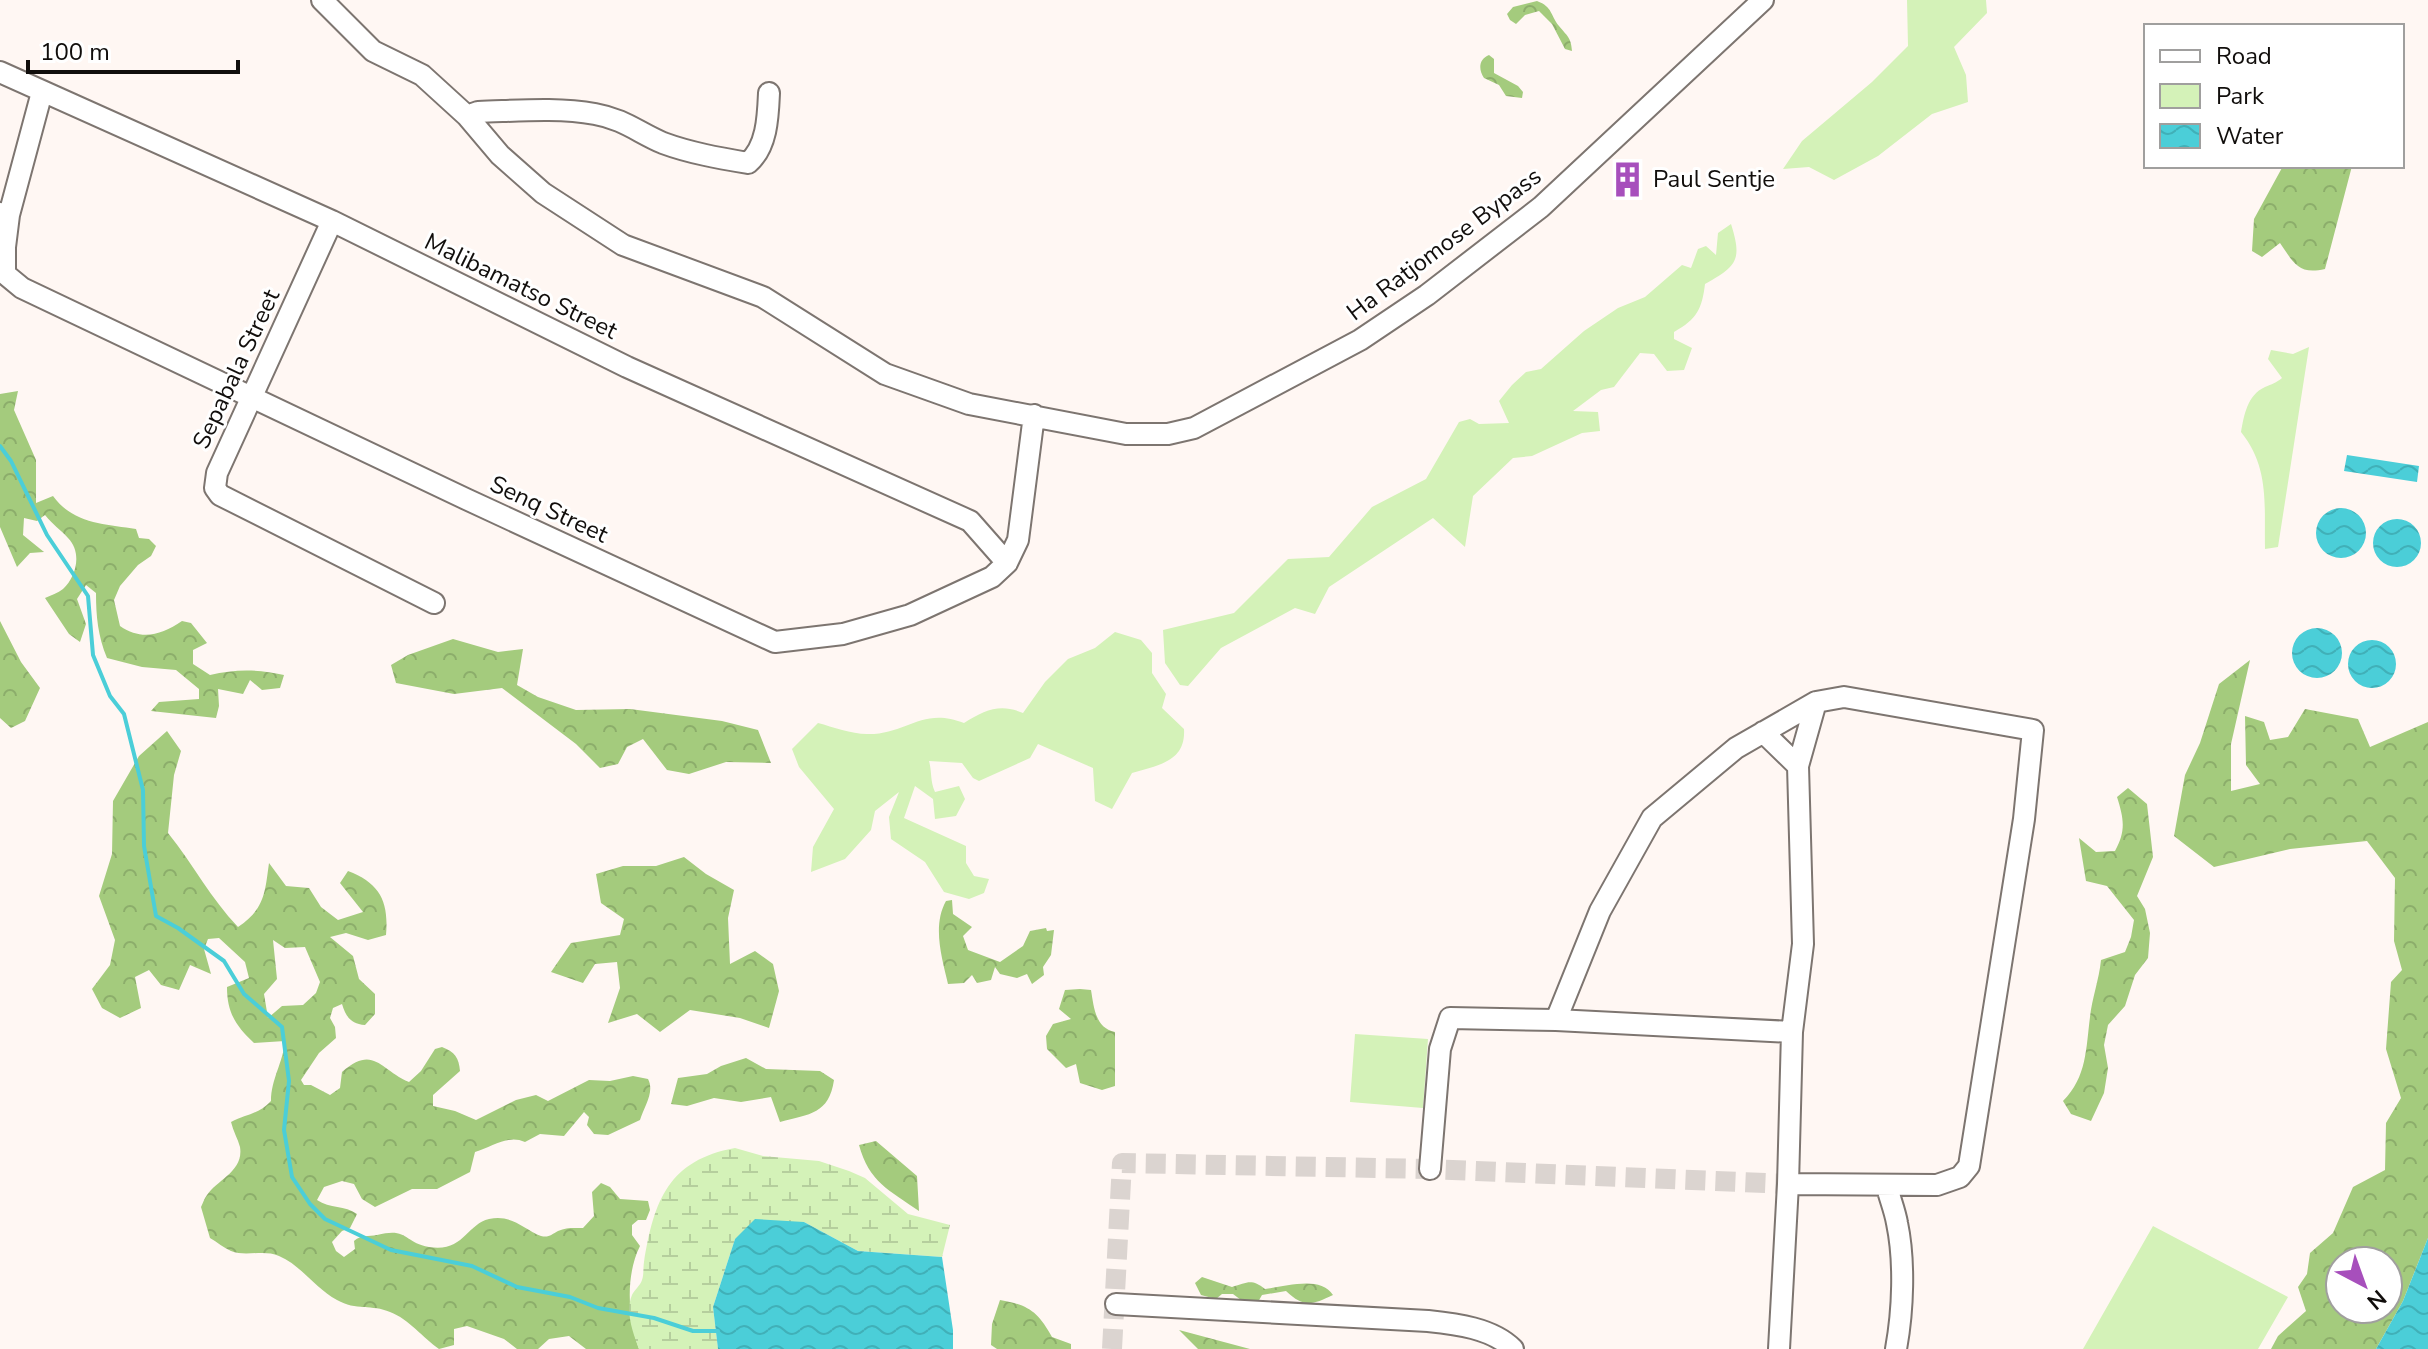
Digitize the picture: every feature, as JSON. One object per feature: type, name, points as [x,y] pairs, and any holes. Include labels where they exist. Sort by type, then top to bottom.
[{"type":"street","name":"Ha Ratjomose Bypass","points":[[322,0],[373,51],[422,75],[467,116],[500,155],[543,193],[623,245],[763,297],[885,374],[969,404],[1126,434],[1168,434],[1194,428],[1360,340],[1427,295],[1541,207],[1763,0]]},
{"type":"street","name":"Malibamatso Street","points":[[0,72],[332,221],[627,367],[970,521],[1007,563]]},
{"type":"street","points":[[4,214],[42,92]]},
{"type":"street","points":[[467,116],[478,112],[552,110],[596,114],[632,125],[662,142],[703,155],[748,163],[758,154],[768,118],[769,93]]},
{"type":"street","name":"Senq Street","points":[[4,214],[5,274],[22,288],[775,642],[843,634],[910,615],[969,590],[992,577],[1007,563]]},
{"type":"street","name":"Sepabala Street","points":[[332,221],[217,473],[215,488],[220,495],[434,603]]},
{"type":"street","points":[[1007,563],[1018,540],[1034,415]]},
{"type":"street","points":[[1556,1020],[1600,911],[1652,818],[1736,748],[1816,702],[1844,697],[2033,730],[2024,819],[1969,1166],[1960,1177],[1937,1185],[1788,1184]]},
{"type":"street","points":[[1779,1349],[1792,1032],[1803,944],[1798,766],[1816,702]]},
{"type":"street","points":[[1763,732],[1798,766]]},
{"type":"street","points":[[1430,1169],[1440,1049],[1450,1018],[1792,1032]]},
{"type":"street","points":[[1887,1187],[1898,1224],[1901,1283],[1896,1349]]},
{"type":"street","points":[[1116,1304],[1441,1322],[1466,1325],[1513,1349]]},
{"type":"green space","points":[[1907,0],[1986,0],[1987,13],[1954,47],[1966,75],[1968,102],[1932,114],[1878,156],[1834,180],[1809,167],[1783,169],[1802,141],[1872,82],[1908,46]]},
{"type":"green space","points":[[1537,1],[1549,9],[1570,40],[1572,51],[1565,49],[1552,24],[1539,11],[1525,15],[1516,24],[1510,20],[1507,14],[1513,7]]},
{"type":"green space","points":[[1489,55],[1494,59],[1494,73],[1518,86],[1523,92],[1522,98],[1506,96],[1499,85],[1484,78],[1480,65]]},
{"type":"green space","points":[[2282,168],[2351,168],[2325,269],[2303,269],[2293,262],[2280,243],[2262,257],[2252,251],[2254,219]]},
{"type":"green space","points":[[1731,224],[1736,254],[1731,266],[1705,284],[1697,312],[1674,332],[1674,339],[1692,348],[1684,370],[1667,371],[1654,354],[1640,353],[1614,387],[1601,390],[1573,411],[1598,412],[1600,431],[1582,433],[1532,456],[1513,458],[1473,496],[1465,547],[1433,518],[1329,587],[1315,614],[1295,608],[1221,648],[1188,686],[1180,685],[1165,663],[1163,630],[1234,613],[1288,559],[1329,557],[1372,507],[1426,479],[1459,422],[1470,419],[1479,424],[1509,423],[1499,401],[1526,372],[1541,369],[1584,331],[1618,308],[1645,297],[1682,265],[1691,268],[1698,249],[1706,246],[1716,255],[1718,233]]},
{"type":"green space","points":[[2309,347],[2278,547],[2265,549],[2264,488],[2257,459],[2241,432],[2243,419],[2254,395],[2282,378],[2268,359],[2271,350],[2293,354]]},
{"type":"green space","points":[[18,391],[14,410],[36,460],[36,503],[53,496],[80,517],[101,524],[136,529],[139,538],[149,539],[156,546],[151,556],[138,565],[120,586],[114,600],[120,626],[144,635],[159,633],[182,621],[191,623],[207,643],[193,650],[193,664],[210,675],[247,670],[284,675],[280,688],[262,690],[250,680],[243,694],[218,689],[216,718],[151,711],[159,702],[199,699],[199,689],[176,670],[142,667],[107,658],[98,626],[96,593],[86,585],[77,599],[86,624],[80,642],[69,634],[45,598],[63,589],[72,578],[76,557],[72,544],[45,515],[37,521],[24,518],[23,535],[44,552],[30,553],[17,567],[0,527],[0,394]]},
{"type":"green space","points":[[0,621],[21,662],[40,688],[25,721],[11,728],[0,718]]},
{"type":"green space","points":[[1115,632],[1141,640],[1152,653],[1152,673],[1166,694],[1162,708],[1184,729],[1180,749],[1175,755],[1160,764],[1132,773],[1112,809],[1095,801],[1093,768],[1038,744],[1030,758],[979,781],[962,763],[929,761],[935,792],[959,786],[965,799],[956,816],[935,819],[933,799],[915,786],[904,818],[966,846],[966,863],[974,876],[989,879],[984,893],[969,899],[944,892],[925,862],[891,839],[889,817],[899,792],[875,811],[871,830],[845,859],[811,872],[813,847],[834,809],[799,767],[792,749],[818,723],[867,734],[893,730],[925,719],[949,719],[964,723],[986,711],[1000,708],[1023,713],[1045,682],[1068,659],[1095,648]]},
{"type":"green space","points":[[453,639],[498,652],[523,649],[517,685],[538,697],[576,710],[630,709],[722,721],[758,730],[771,763],[726,762],[689,774],[667,770],[643,739],[627,747],[618,764],[600,768],[576,744],[502,688],[454,694],[396,683],[391,665],[408,655]]},
{"type":"green space","points":[[2250,660],[2231,744],[2231,791],[2260,784],[2246,765],[2245,716],[2264,722],[2270,740],[2288,737],[2305,709],[2358,719],[2370,747],[2428,722],[2428,1238],[2404,1298],[2404,1245],[2324,1245],[2324,1325],[2390,1325],[2376,1349],[2271,1349],[2278,1336],[2306,1311],[2298,1287],[2307,1274],[2310,1253],[2333,1233],[2353,1187],[2385,1170],[2386,1123],[2401,1098],[2386,1049],[2391,982],[2402,970],[2394,941],[2395,878],[2367,841],[2290,849],[2214,867],[2174,836],[2185,775],[2200,743],[2219,684]]},
{"type":"green space","points":[[167,731],[181,751],[174,775],[168,833],[238,927],[259,906],[265,891],[269,863],[286,886],[309,888],[321,907],[338,920],[363,912],[340,883],[348,871],[368,881],[380,895],[386,913],[386,935],[368,940],[346,933],[330,937],[353,956],[359,979],[375,994],[375,1014],[365,1025],[350,1019],[342,1004],[333,1008],[330,1018],[336,1038],[319,1053],[301,1080],[304,1085],[311,1085],[330,1095],[340,1088],[342,1072],[362,1060],[377,1062],[409,1082],[421,1071],[435,1049],[442,1047],[456,1056],[460,1071],[433,1095],[433,1106],[476,1120],[516,1100],[536,1095],[548,1101],[589,1080],[610,1081],[633,1076],[648,1079],[650,1094],[640,1120],[608,1135],[594,1134],[587,1125],[589,1117],[584,1112],[564,1136],[540,1134],[525,1142],[506,1140],[475,1152],[470,1172],[437,1189],[412,1189],[375,1207],[362,1199],[354,1184],[342,1181],[324,1187],[317,1200],[357,1214],[350,1228],[342,1231],[332,1242],[336,1251],[344,1257],[355,1249],[354,1241],[357,1239],[387,1233],[400,1234],[429,1247],[450,1246],[475,1226],[497,1218],[511,1220],[544,1236],[564,1229],[583,1228],[594,1216],[592,1192],[601,1183],[610,1187],[620,1199],[648,1201],[650,1210],[646,1220],[638,1220],[632,1225],[632,1235],[640,1246],[630,1284],[632,1324],[639,1349],[586,1349],[569,1336],[549,1339],[538,1349],[517,1349],[504,1339],[467,1326],[454,1329],[454,1345],[439,1349],[397,1315],[337,1300],[295,1265],[279,1256],[237,1253],[210,1238],[201,1207],[211,1190],[234,1169],[240,1155],[231,1122],[271,1101],[285,1041],[254,1043],[238,1025],[231,1012],[227,987],[249,978],[245,962],[219,938],[208,939],[204,949],[211,974],[190,965],[179,990],[161,985],[149,970],[135,977],[141,1008],[120,1018],[102,1008],[92,989],[110,965],[115,940],[99,896],[112,854],[113,801],[139,756]],"holes":[[[273,940],[285,948],[305,947],[320,982],[316,993],[303,1005],[282,1006],[268,1018],[264,994],[277,979]]]},
{"type":"green space","points":[[2128,788],[2147,804],[2153,857],[2137,896],[2145,909],[2150,933],[2148,958],[2135,975],[2125,1006],[2108,1025],[2104,1045],[2108,1068],[2104,1093],[2091,1121],[2071,1114],[2063,1101],[2077,1082],[2084,1062],[2101,960],[2125,952],[2134,920],[2107,886],[2086,881],[2079,838],[2096,852],[2115,851],[2123,825],[2117,797]]},
{"type":"green space","points":[[684,857],[734,890],[728,918],[730,964],[755,951],[773,964],[779,991],[769,1028],[740,1018],[690,1010],[660,1032],[637,1014],[608,1023],[620,988],[617,962],[595,964],[583,983],[551,972],[571,943],[620,935],[624,919],[601,903],[596,874],[623,866],[656,866]]},
{"type":"green space","points":[[952,900],[953,914],[972,927],[963,936],[968,950],[1000,962],[1023,946],[1030,931],[1054,930],[1051,955],[1043,967],[1044,975],[1032,984],[1027,974],[1017,978],[1000,974],[995,967],[991,980],[977,983],[972,975],[964,983],[948,984],[939,931],[946,901]]},
{"type":"green space","points":[[1065,990],[1091,990],[1099,1021],[1115,1032],[1115,1086],[1102,1090],[1080,1083],[1076,1064],[1066,1068],[1047,1049],[1046,1036],[1053,1024],[1071,1019],[1059,1009]]},
{"type":"green space","points":[[1355,1034],[1428,1039],[1423,1108],[1350,1102]]},
{"type":"green space","points":[[746,1058],[766,1069],[820,1071],[834,1080],[828,1100],[816,1111],[780,1122],[771,1097],[741,1102],[714,1098],[687,1106],[671,1104],[678,1078],[707,1074]]},
{"type":"green space","points":[[876,1141],[917,1176],[919,1211],[889,1191],[868,1168],[859,1145]]},
{"type":"green space","points":[[735,1148],[763,1156],[819,1161],[865,1178],[908,1214],[950,1225],[942,1257],[858,1251],[804,1222],[735,1239],[713,1307],[718,1349],[639,1349],[629,1308],[633,1293],[643,1278],[648,1240],[660,1202],[668,1186],[694,1162]]},
{"type":"green space","points":[[2153,1226],[2288,1297],[2258,1349],[2083,1349]]},
{"type":"green space","points":[[1202,1277],[1232,1287],[1249,1282],[1265,1289],[1320,1285],[1333,1295],[1308,1303],[1286,1291],[1262,1295],[1258,1302],[1249,1306],[1233,1294],[1222,1294],[1216,1299],[1201,1295],[1195,1283]]},
{"type":"green space","points":[[1000,1300],[1032,1311],[1052,1337],[1071,1344],[1071,1349],[997,1349],[991,1345],[992,1324]]},
{"type":"green space","points":[[1179,1330],[1250,1349],[1198,1349]]},
{"type":"water","points":[[2347,455],[2419,466],[2417,482],[2344,471]]},
{"type":"water","points":[[2341,508],[2359,515],[2366,533],[2359,551],[2341,558],[2323,551],[2316,533],[2323,515]]},
{"type":"water","points":[[2397,519],[2414,526],[2421,543],[2414,560],[2397,567],[2380,560],[2373,543],[2380,526]]},
{"type":"water","points":[[2317,628],[2335,635],[2342,653],[2335,671],[2317,678],[2299,671],[2292,653],[2299,635]]},
{"type":"water","points":[[2372,640],[2389,647],[2396,664],[2389,681],[2372,688],[2355,681],[2348,664],[2355,647]]},
{"type":"water","points":[[755,1219],[804,1222],[858,1251],[942,1257],[953,1349],[718,1349],[713,1307],[735,1239]]},
{"type":"water","points":[[2428,1238],[2428,1349],[2376,1349],[2390,1325],[2404,1325],[2404,1298]]},
{"type":"waterway","points":[[0,446],[11,461],[47,535],[88,596],[93,655],[110,696],[124,714],[143,790],[144,846],[156,916],[224,961],[244,994],[282,1027],[289,1081],[284,1130],[292,1177],[310,1204],[325,1219],[391,1250],[472,1266],[517,1287],[570,1297],[598,1308],[654,1318],[693,1331],[718,1331]]},
{"type":"tunnel","points":[[1112,1349],[1122,1163],[1430,1169],[1788,1184]]},
{"type":"place","name":"Paul Sentje","points":[[1627,179]]}]
